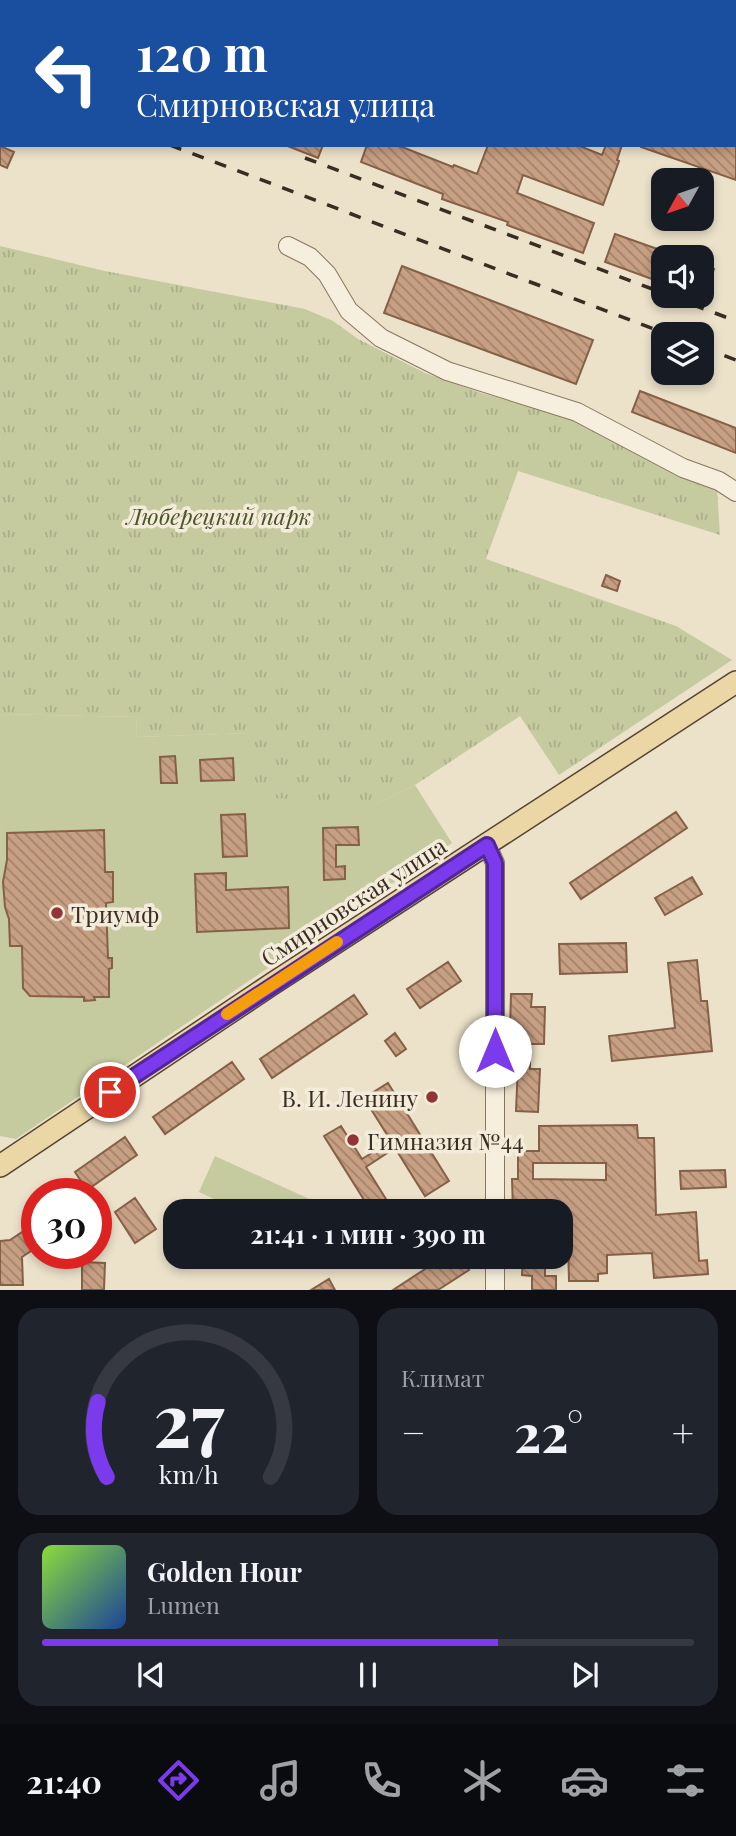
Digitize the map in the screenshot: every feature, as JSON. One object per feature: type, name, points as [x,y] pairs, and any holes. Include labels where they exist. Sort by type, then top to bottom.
[{"type":"main road","name":"Смирновская улица","points":[[0,1166],[261,991],[736,682]]},
{"type":"street","points":[[288,246],[310,257],[327,274],[349,311],[381,338],[447,371],[578,412],[683,468],[719,481],[736,492]]},
{"type":"street","points":[[487,845],[495,863],[495,1199]]},
{"type":"street","points":[[0,1153],[23,1150]]},
{"type":"street","points":[[495,1269],[495,1290]]},
{"type":"green space","name":"Люберецкий парк","points":[[0,246],[105,271],[305,309],[333,321],[358,339],[425,373],[484,394],[568,415],[717,489],[720,535],[518,471],[486,559],[676,626],[732,660],[559,775],[520,716],[415,785],[377,804],[253,797],[250,733],[137,737],[136,717],[0,714]]},
{"type":"green space","points":[[0,714],[136,717],[137,737],[250,733],[377,804],[415,785],[452,843],[16,1139],[0,1136]]},
{"type":"green space","points":[[215,1156],[309,1199],[214,1199],[199,1192]]},
{"type":"building","points":[[0,147],[14,152],[7,168],[0,165]]},
{"type":"building","points":[[290,147],[322,147],[318,158]]},
{"type":"building","points":[[366,147],[402,147],[477,174],[487,147],[582,147],[602,155],[605,147],[621,147],[603,205],[523,175],[517,193],[594,223],[583,253],[507,225],[508,222],[442,199],[443,194],[361,162]]},
{"type":"building","points":[[641,147],[736,147],[736,180],[714,172],[714,168],[701,168]]},
{"type":"building","points":[[615,234],[651,247],[651,279],[605,262]]},
{"type":"building","points":[[402,266],[593,340],[576,384],[384,313]]},
{"type":"building","points":[[640,391],[736,428],[736,453],[632,412]]},
{"type":"building","points":[[606,575],[620,581],[617,591],[602,586]]},
{"type":"building","points":[[175,756],[177,783],[161,783],[160,757]]},
{"type":"building","points":[[233,758],[234,780],[201,781],[200,760]]},
{"type":"building","points":[[676,812],[687,828],[581,899],[570,883]]},
{"type":"building","points":[[245,814],[247,856],[223,857],[221,815]]},
{"type":"building","points":[[358,827],[359,845],[336,845],[336,867],[345,866],[345,879],[324,880],[323,828]]},
{"type":"building","name":"Триумф","points":[[104,830],[105,872],[113,872],[113,902],[106,903],[108,958],[112,958],[112,968],[109,969],[109,997],[94,997],[95,1000],[84,1001],[84,997],[30,996],[23,988],[22,946],[10,946],[3,882],[7,860],[7,833]]},
{"type":"building","points":[[226,873],[226,890],[288,887],[289,928],[197,932],[195,874]]},
{"type":"building","points":[[692,877],[702,894],[665,915],[655,898]]},
{"type":"building","points":[[626,943],[627,972],[560,974],[559,944]]},
{"type":"building","points":[[697,960],[701,1001],[707,1001],[712,1051],[612,1061],[609,1036],[675,1028],[668,963]]},
{"type":"building","points":[[448,962],[461,981],[420,1008],[407,989]]},
{"type":"building","points":[[511,994],[532,994],[531,1007],[545,1007],[544,1044],[530,1044],[530,1069],[540,1069],[538,1112],[516,1111],[518,1064],[509,1063]]},
{"type":"building","points":[[354,995],[367,1014],[272,1078],[260,1059]]},
{"type":"building","points":[[395,1033],[406,1049],[396,1056],[385,1041]]},
{"type":"building","points":[[232,1062],[244,1079],[165,1134],[153,1117]]},
{"type":"building","points":[[388,1083],[449,1181],[425,1196],[395,1148],[366,1167],[386,1199],[363,1199],[324,1136],[341,1126],[362,1159],[391,1141],[364,1098]]},
{"type":"building","points":[[637,1125],[638,1138],[654,1138],[656,1215],[696,1212],[699,1261],[707,1260],[708,1274],[654,1278],[652,1253],[607,1255],[607,1273],[598,1274],[598,1281],[569,1281],[569,1269],[573,1269],[573,1199],[513,1199],[512,1179],[518,1179],[518,1151],[539,1151],[539,1126]],"holes":[[[533,1163],[606,1163],[606,1180],[533,1179]]]},
{"type":"building","points":[[125,1137],[137,1155],[104,1178],[79,1178],[75,1172]]},
{"type":"building","points":[[725,1170],[726,1187],[681,1189],[680,1171]]},
{"type":"building","points":[[135,1198],[156,1229],[135,1243],[115,1212]]},
{"type":"building","points":[[21,1233],[23,1285],[0,1285],[0,1241],[10,1240]]},
{"type":"building","points":[[82,1269],[105,1269],[104,1290],[82,1290]]},
{"type":"building","points":[[425,1269],[469,1270],[438,1290],[393,1290]]},
{"type":"building","points":[[522,1269],[545,1269],[545,1276],[556,1276],[556,1290],[532,1290],[532,1276],[522,1275]]},
{"type":"building","points":[[329,1279],[335,1290],[311,1290]]},
{"type":"railway","points":[[175,147],[651,328]]},
{"type":"railway","points":[[305,158],[651,288]]},
{"type":"railway","points":[[702,308],[736,321]]},
{"type":"railway","points":[[714,352],[736,360]]},
{"type":"slow traffic","points":[[227,1014],[337,942]]},
{"type":"place","name":"Триумф","points":[[57,913]]},
{"type":"place","name":"В. И. Ленину","points":[[432,1097]]},
{"type":"place","name":"Гимназия №44","points":[[353,1140]]},
{"type":"route","points":[[110,1092],[487,845],[495,863],[495,1051]]}]
